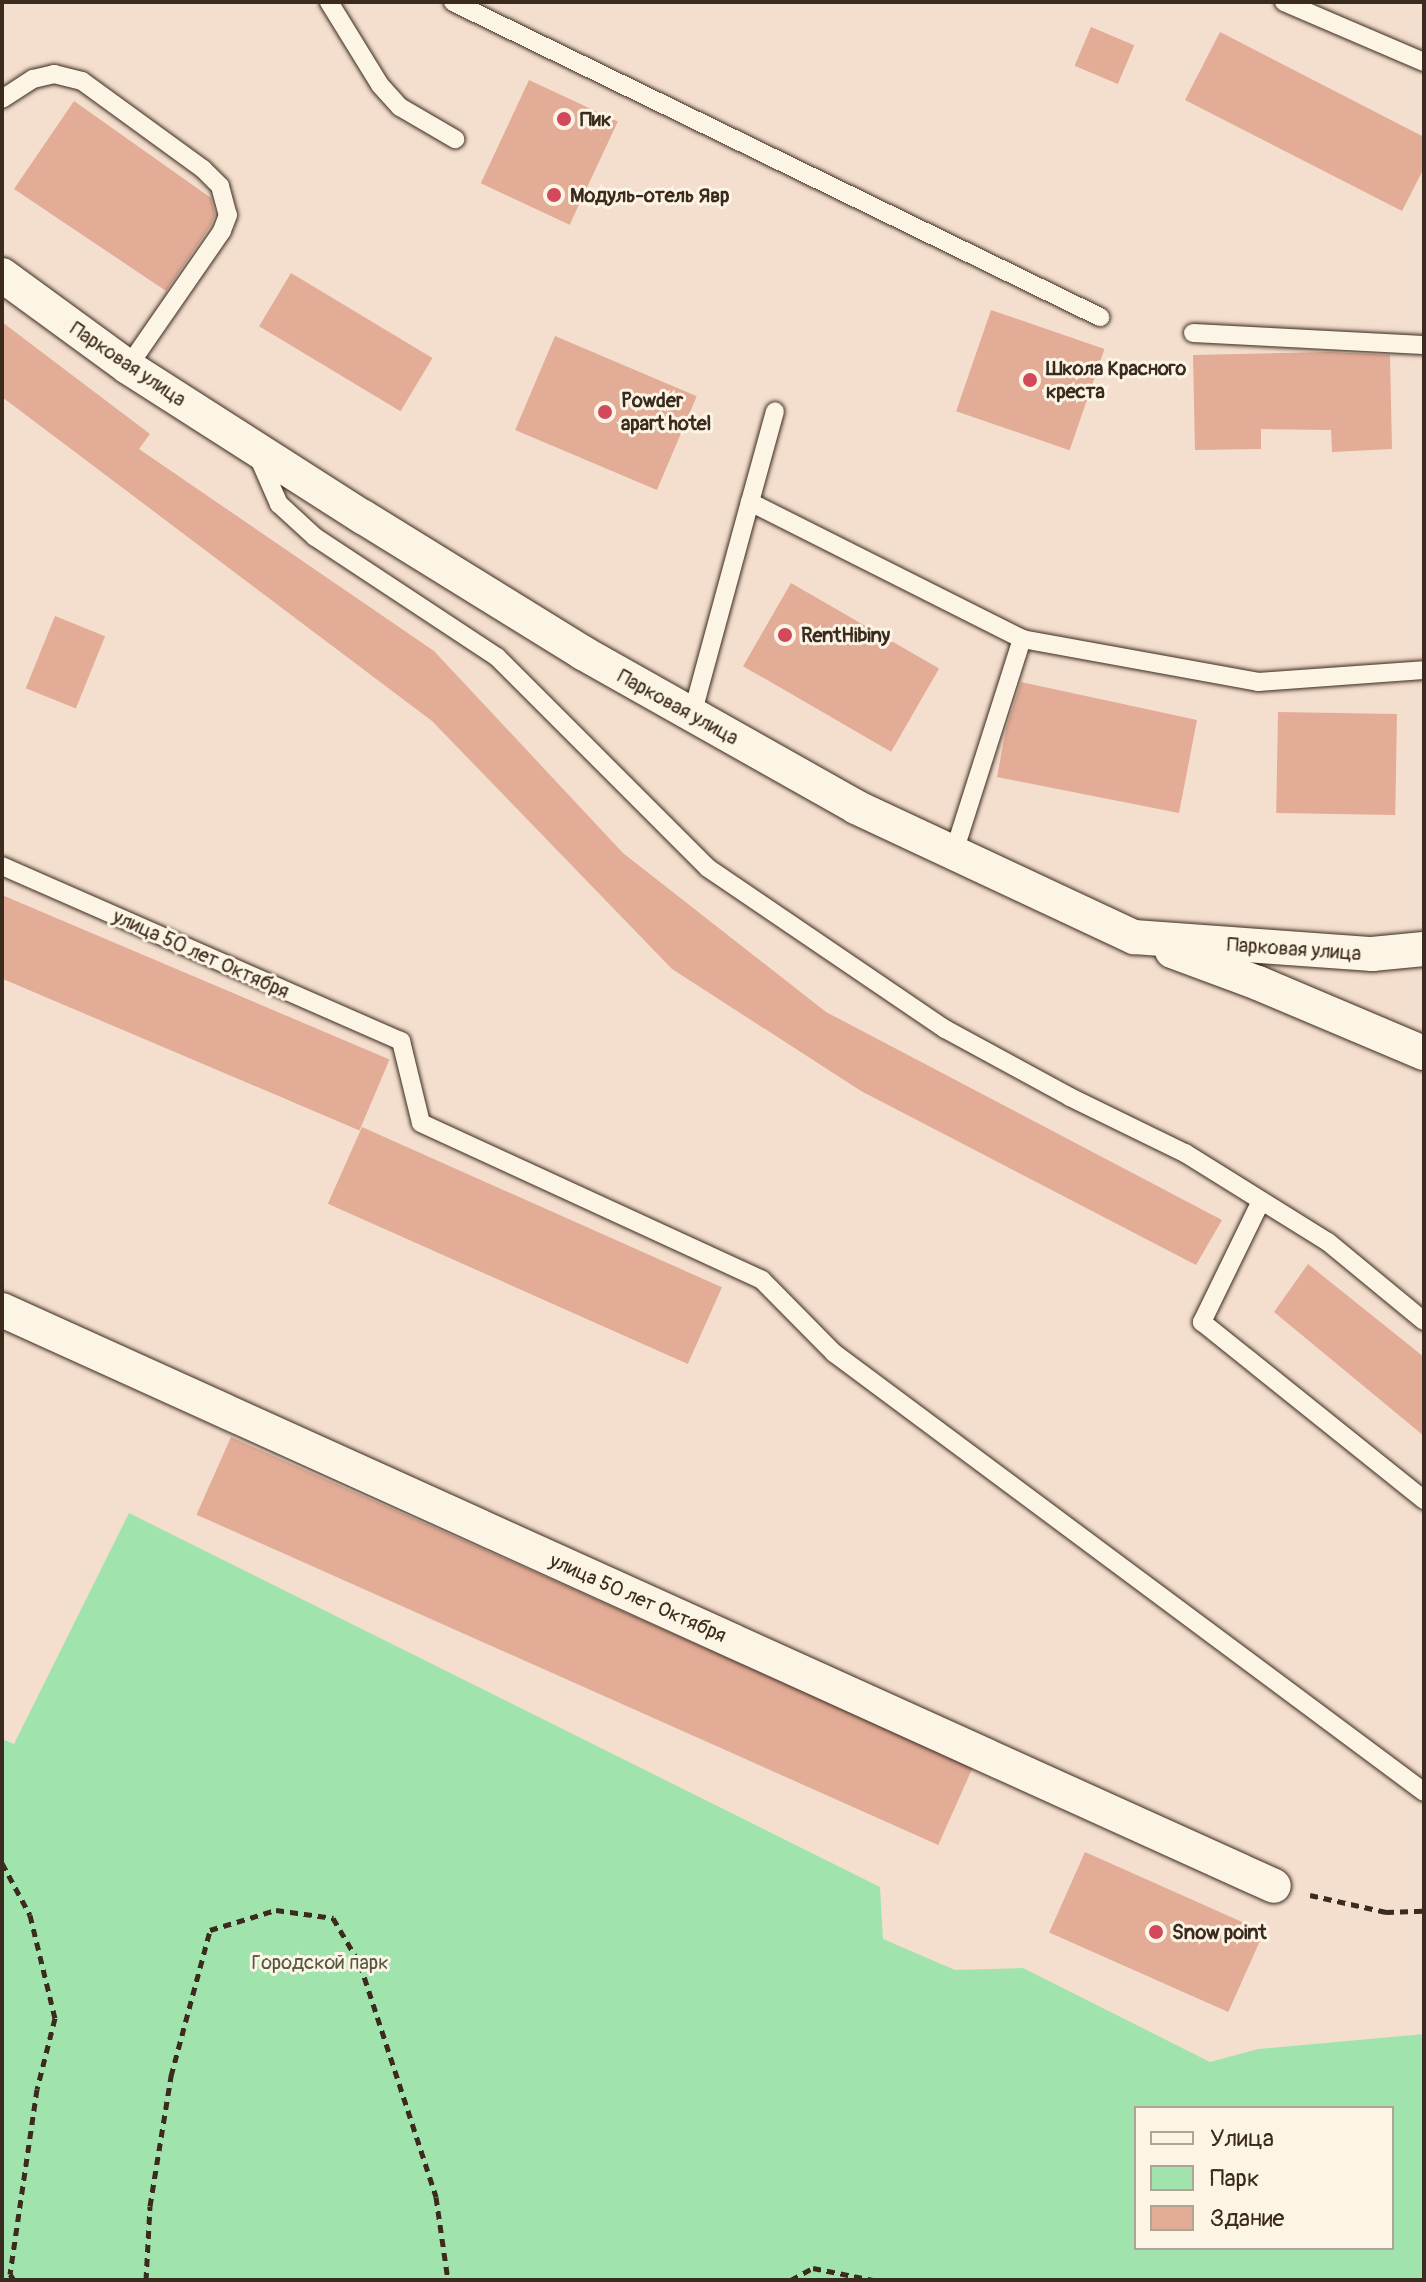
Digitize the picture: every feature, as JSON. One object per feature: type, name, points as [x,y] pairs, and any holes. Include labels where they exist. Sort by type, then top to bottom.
[{"type":"street","name":"Парковая улица","points":[[2,275],[128,367],[583,653],[856,807],[1134,937],[1372,954],[1424,949]]},
{"type":"street","points":[[1134,937],[1258,983],[1424,1053]]},
{"type":"street","name":"улица 50 лет Октября","points":[[2,1310],[1274,1886]]},
{"type":"lane","points":[[329,2],[380,85],[400,107],[455,139]]},
{"type":"lane","points":[[453,2],[480,9],[1100,317]]},
{"type":"lane","points":[[1284,2],[1424,62]]},
{"type":"lane","points":[[2,99],[33,79],[54,74],[82,81],[203,169],[220,186],[228,215],[222,231],[128,367]]},
{"type":"lane","points":[[1193,333],[1424,345]]},
{"type":"lane","points":[[692,715],[775,411]]},
{"type":"lane","points":[[253,445],[279,504],[315,537],[497,657],[708,868],[945,1029],[1070,1097],[1185,1153],[1328,1242],[1424,1321]]},
{"type":"lane","points":[[750,502],[1022,639],[1258,682],[1424,670]]},
{"type":"lane","points":[[954,852],[1022,639]]},
{"type":"lane","name":"улица 50 лет Октября","points":[[2,866],[401,1041],[421,1123],[762,1280],[834,1353],[1424,1792]]},
{"type":"lane","points":[[1261,1201],[1202,1322],[1424,1500]]},
{"type":"path","points":[[2,1863],[30,1915],[55,2018],[37,2089],[10,2274],[14,2280]]},
{"type":"path","points":[[1274,1886],[1386,1912],[1424,1911]]},
{"type":"path","points":[[146,2280],[150,2206],[171,2076],[210,1930],[276,1910],[333,1918],[360,1964],[436,2197],[448,2280]]},
{"type":"path","points":[[791,2280],[813,2268],[873,2280]]},
{"type":"green space","name":"Городской парк","points":[[129,1513],[880,1887],[883,1939],[955,1970],[1023,1968],[1210,2062],[1258,2049],[1424,2034],[1424,2280],[2,2280],[2,1739],[14,1744]]},
{"type":"building","points":[[1091,27],[1134,45],[1118,84],[1075,66]]},
{"type":"building","points":[[1220,32],[1424,137],[1424,168],[1402,211],[1185,100]]},
{"type":"building","points":[[529,80],[618,121],[570,225],[481,183]]},
{"type":"building","points":[[74,101],[211,198],[215,214],[211,225],[166,291],[14,189]]},
{"type":"building","points":[[291,273],[432,358],[401,411],[259,326]]},
{"type":"building","name":"Школа Красного креста","points":[[991,310],[1104,349],[1070,450],[956,411]]},
{"type":"building","points":[[2,322],[150,434],[139,449],[434,651],[623,853],[826,1012],[1222,1220],[1196,1265],[861,1091],[672,969],[432,721],[2,397]]},
{"type":"building","name":"Powder apart hotel","points":[[555,336],[697,396],[657,490],[515,430]]},
{"type":"building","points":[[1329,352],[1390,355],[1392,449],[1332,452],[1331,430],[1261,429],[1261,449],[1195,450],[1193,355]]},
{"type":"building","points":[[791,583],[939,668],[891,752],[743,666]]},
{"type":"building","points":[[55,616],[105,636],[76,709],[26,688]]},
{"type":"building","points":[[1021,682],[1197,720],[1179,813],[997,777],[1006,729]]},
{"type":"building","points":[[1278,712],[1397,714],[1395,815],[1276,813]]},
{"type":"building","points":[[2,895],[390,1059],[359,1130],[2,979]]},
{"type":"building","points":[[362,1127],[722,1287],[688,1364],[328,1204]]},
{"type":"building","points":[[1308,1264],[1424,1357],[1424,1436],[1274,1312]]},
{"type":"building","points":[[231,1437],[973,1767],[938,1845],[196,1515]]},
{"type":"building","name":"Snow point","points":[[1085,1852],[1264,1932],[1228,2012],[1049,1932]]},
{"type":"place","name":"Пик","points":[[564,119]]},
{"type":"place","name":"Модуль-отель Явр","points":[[554,195]]},
{"type":"place","name":"Школа Красного креста","points":[[1030,380]]},
{"type":"place","name":"Powder apart hotel","points":[[605,412]]},
{"type":"place","name":"RentHibiny","points":[[785,635]]},
{"type":"place","name":"Snow point","points":[[1156,1932]]}]
